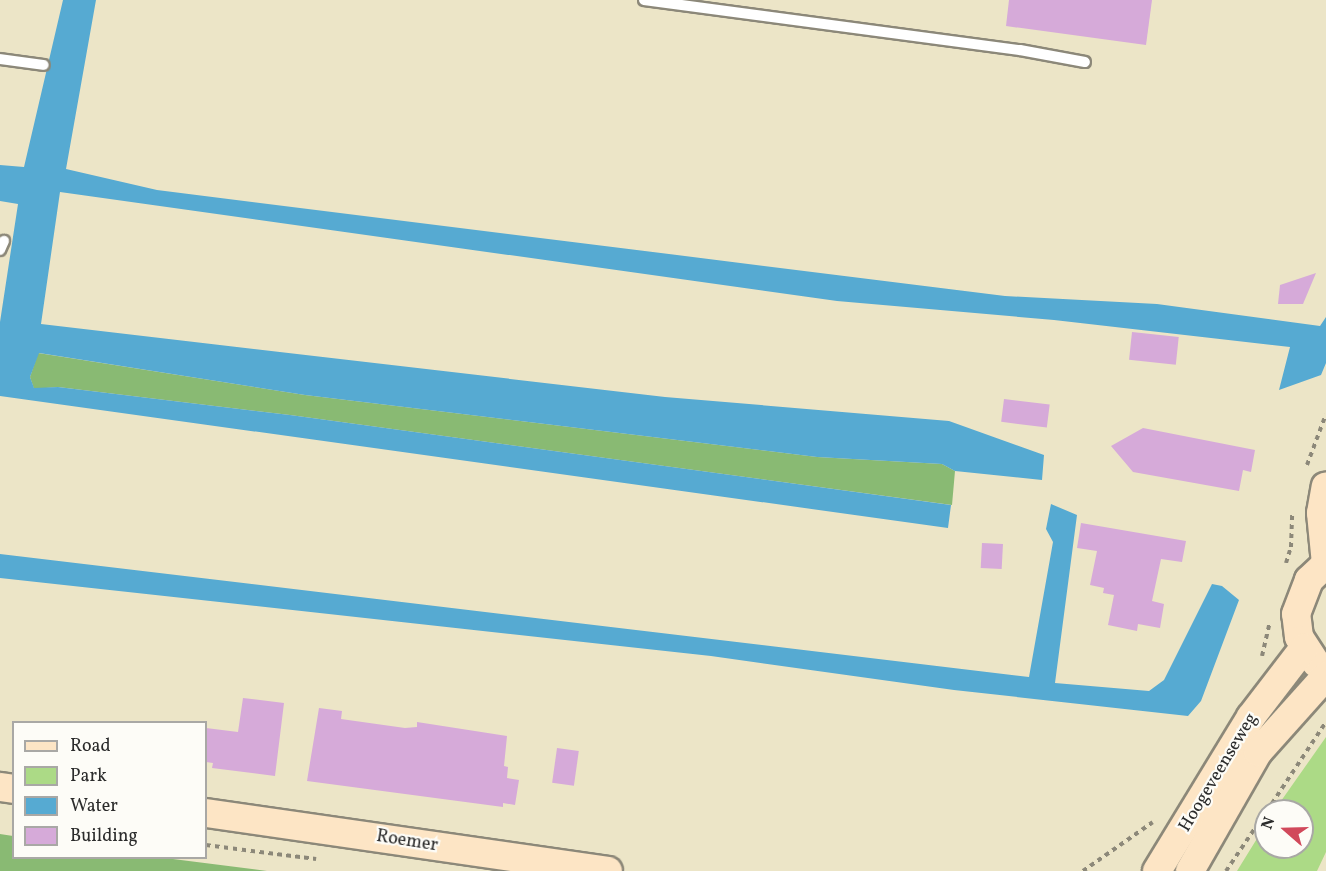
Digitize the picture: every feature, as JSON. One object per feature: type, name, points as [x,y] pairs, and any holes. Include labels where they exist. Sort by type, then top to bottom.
[{"type":"main road","points":[[1326,486],[1322,513],[1326,564],[1309,580],[1298,602],[1297,626],[1304,648],[1326,671]]},
{"type":"main road","name":"Hoogeveenseweg","points":[[1157,871],[1251,717],[1304,648]]},
{"type":"main road","name":"Hoogeveenseweg","points":[[1190,871],[1258,752],[1326,676]]},
{"type":"main road","name":"Roemer","points":[[207,813],[608,871]]},
{"type":"lane","points":[[644,0],[1085,62]]},
{"type":"lane","points":[[0,59],[44,66]]},
{"type":"path","points":[[1275,799],[1326,722]]},
{"type":"path","name":"Hoogeveenseweg","points":[[1083,871],[1157,818]]},
{"type":"path","points":[[1226,871],[1254,830]]},
{"type":"path","points":[[207,845],[320,860]]},
{"type":"green space","points":[[38,353],[305,395],[817,457],[942,464],[955,471],[952,505],[290,415],[58,387],[34,389],[30,377]]},
{"type":"green space","points":[[1326,737],[1326,852],[1317,871],[1237,871],[1254,843],[1254,859],[1314,859],[1314,799],[1282,799]]},
{"type":"green space","points":[[0,834],[12,836],[12,859],[173,859],[267,871],[0,871]]},
{"type":"water","points":[[63,0],[96,0],[66,169],[157,190],[1005,296],[1157,304],[1320,326],[1326,317],[1326,363],[1321,375],[1279,390],[1290,347],[1054,320],[837,301],[60,192],[41,324],[665,397],[949,421],[1044,455],[1042,480],[955,471],[942,464],[817,457],[305,395],[39,353],[30,377],[34,388],[58,387],[290,415],[951,505],[948,528],[0,396],[0,322],[18,204],[0,201],[0,165],[24,167]]},
{"type":"water","points":[[1051,504],[1077,515],[1055,683],[1149,691],[1164,680],[1212,584],[1222,586],[1239,600],[1201,701],[1188,716],[954,690],[711,656],[0,578],[0,554],[1029,677],[1053,542],[1046,529]]},
{"type":"building","points":[[1009,0],[1152,0],[1146,45],[1006,26]]},
{"type":"building","points":[[1316,273],[1303,304],[1278,304],[1280,285]]},
{"type":"building","points":[[1132,332],[1179,337],[1176,365],[1129,360]]},
{"type":"building","points":[[1004,399],[1050,405],[1047,427],[1001,422]]},
{"type":"building","points":[[1143,428],[1255,450],[1251,472],[1243,470],[1239,491],[1133,472],[1111,446]]},
{"type":"building","points":[[1081,523],[1186,541],[1182,562],[1161,559],[1152,601],[1164,604],[1160,628],[1138,624],[1137,631],[1108,625],[1114,595],[1103,593],[1104,588],[1090,585],[1097,551],[1077,548]]},
{"type":"building","points":[[982,543],[1003,544],[1002,569],[981,568]]},
{"type":"building","points":[[243,698],[284,703],[275,776],[212,768],[213,763],[207,762],[207,728],[238,732]]},
{"type":"building","points":[[319,708],[342,711],[341,719],[405,728],[417,727],[417,722],[507,736],[504,766],[508,767],[507,778],[519,780],[515,805],[503,803],[503,807],[307,781]]},
{"type":"building","points":[[557,748],[579,751],[574,786],[552,783]]}]
